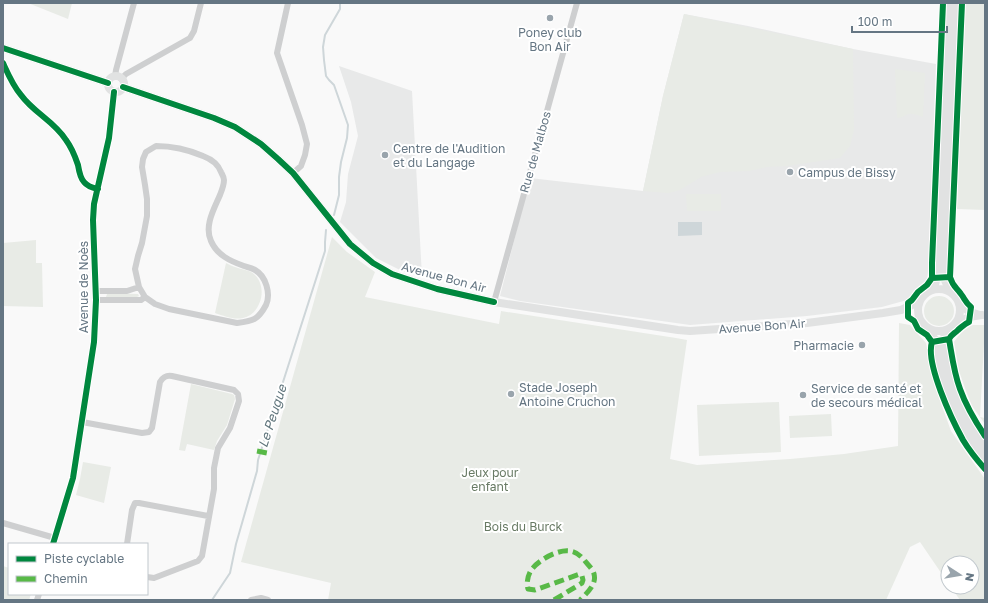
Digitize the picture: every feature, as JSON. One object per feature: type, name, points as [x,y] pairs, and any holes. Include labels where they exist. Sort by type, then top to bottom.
[{"type":"main road","points":[[934,289],[937,276],[949,3]]},
{"type":"main road","points":[[950,292],[944,278],[944,271],[956,3]]},
{"type":"main road","points":[[3,48],[108,83]]},
{"type":"main road","points":[[118,78],[123,82],[123,88],[120,91],[114,92],[110,90],[108,83],[111,79],[118,78]]},
{"type":"main road","name":"Avenue Bon Air","points":[[123,88],[214,118],[235,127],[261,144],[278,158],[293,174],[350,244],[373,263],[392,274],[436,289],[494,302],[690,331],[807,323],[901,310],[920,300]]},
{"type":"main road","points":[[984,316],[970,312],[960,305],[955,296],[945,289],[934,289],[923,296],[920,300],[918,310],[919,318],[935,339],[944,380],[952,403],[970,440],[985,460]]},
{"type":"main road","points":[[956,324],[960,314],[960,305]]},
{"type":"main road","points":[[901,310],[919,318]]},
{"type":"main road","points":[[924,326],[935,331],[941,331],[951,328],[969,317],[984,316]]},
{"type":"main road","points":[[946,330],[944,340],[945,354],[951,380],[966,419],[985,448]]},
{"type":"street","points":[[134,3],[116,70],[118,78],[190,38],[194,31],[201,3]]},
{"type":"street","points":[[288,3],[277,53],[302,125],[307,144],[301,166],[293,174]]},
{"type":"street","name":"Rue de Malbos","points":[[494,302],[577,3]]},
{"type":"street","points":[[3,63],[13,84],[21,96],[32,108],[58,128],[64,136],[74,155],[85,184],[98,189]]},
{"type":"street","name":"Avenue de Noès","points":[[54,541],[73,478],[94,342],[96,300],[93,220],[94,204],[109,138],[114,92]]},
{"type":"street","points":[[156,146],[163,146],[190,151],[207,157],[219,167],[224,180],[223,188],[209,223],[208,231],[210,239],[213,247],[227,259],[255,270],[263,277],[268,293],[267,301],[263,310],[257,318],[248,322],[237,323],[169,309],[155,304],[145,297],[140,287],[135,269],[142,244],[147,216],[146,192],[142,167],[146,152],[156,146]]},
{"type":"street","points":[[95,291],[127,291],[140,287]]},
{"type":"street","points":[[96,300],[141,300],[145,297]]},
{"type":"street","points":[[82,422],[142,433],[148,432],[152,428],[160,382],[163,377],[167,376],[234,390],[238,394],[239,401],[230,428],[218,448],[214,468],[214,490],[208,516],[202,556],[198,561],[154,578],[148,577]]},
{"type":"street","points":[[127,543],[132,510],[135,503],[208,516]]},
{"type":"street","points":[[3,522],[54,541]]},
{"type":"street","points":[[251,600],[261,598],[268,600]]},
{"type":"shaded area","name":"Campus de Bissy","points":[[684,14],[748,26],[853,49],[936,64],[928,272],[927,279],[924,284],[910,298],[882,307],[807,316],[690,325],[520,301],[500,296],[530,178],[643,191],[663,96]]},
{"type":"shaded area","name":"Centre de l'Audition et du Langage","points":[[339,66],[412,91],[422,277],[400,270],[376,258],[340,222],[346,202],[348,174],[358,136],[351,102]]},
{"type":"shaded area","points":[[678,222],[702,222],[702,235],[678,236]]},
{"type":"green space","points":[[28,3],[72,3],[68,19]]},
{"type":"green space","points":[[965,3],[985,3],[985,210],[957,209]]},
{"type":"green space","points":[[684,14],[853,49],[854,130],[850,146],[840,158],[787,166],[767,167],[749,171],[720,172],[701,177],[680,190],[669,193],[643,191],[663,96]]},
{"type":"green space","points":[[895,69],[925,73],[923,117],[915,114],[907,114],[901,118],[897,118]]},
{"type":"green space","points":[[686,194],[721,194],[721,211],[687,211]]},
{"type":"green space","name":"Bois du Burck","points":[[332,237],[347,252],[375,272],[365,297],[499,324],[501,311],[687,340],[670,459],[697,465],[844,454],[898,446],[899,323],[910,325],[926,343],[934,384],[951,431],[985,479],[985,600],[960,600],[957,595],[980,595],[980,555],[940,555],[940,571],[920,542],[910,547],[886,600],[328,600],[331,583],[241,562]]},
{"type":"green space","points":[[36,240],[36,263],[42,263],[43,307],[3,306],[3,243]]},
{"type":"green space","points":[[226,263],[253,273],[259,280],[262,293],[261,300],[249,316],[243,318],[233,318],[215,313]]},
{"type":"green space","points":[[108,293],[138,294],[139,296],[106,297]]},
{"type":"green space","points":[[939,296],[945,297],[953,305],[953,317],[945,325],[939,326],[933,325],[925,317],[924,311],[925,305],[933,297]]},
{"type":"green space","points":[[973,325],[985,325],[980,417],[985,418],[985,424],[972,406],[966,391],[959,371],[954,342],[962,332]]},
{"type":"green space","points":[[191,384],[234,395],[235,399],[227,425],[217,441],[214,450],[187,444],[185,451],[179,450]]},
{"type":"green space","points":[[779,402],[781,452],[699,456],[697,405]]},
{"type":"green space","points":[[831,414],[832,436],[790,438],[789,416]]},
{"type":"green space","points":[[83,462],[111,467],[104,503],[76,495]]},
{"type":"green space","points":[[3,566],[8,568],[8,595],[31,595],[29,600],[3,600]]},
{"type":"waterway","name":"Le Peugue","points":[[334,215],[339,195],[339,177],[347,138],[348,125],[334,85],[326,76],[323,47],[325,35],[340,9],[340,3]]},
{"type":"waterway","name":"Le Peugue","points":[[212,600],[230,573],[236,544],[257,471],[258,460],[325,251],[326,230]]},
{"type":"marked path","points":[[257,451],[267,453]]},
{"type":"marked path","points":[[554,600],[582,583],[582,576],[580,574],[535,590],[528,589],[527,584],[529,573],[539,562],[555,553],[565,551],[579,554],[593,570],[595,578],[593,585],[580,600]]},
{"type":"cycle path","points":[[932,278],[943,3]]},
{"type":"cycle path","points":[[950,277],[962,3]]},
{"type":"cycle path","points":[[3,48],[108,83]]},
{"type":"cycle path","points":[[3,63],[11,80],[26,101],[56,127],[68,143],[76,158],[80,174],[85,183],[88,186],[98,189]]},
{"type":"cycle path","points":[[123,87],[214,118],[235,127],[261,144],[293,173],[350,244],[373,263],[392,274],[437,289],[494,302]]},
{"type":"cycle path","points":[[53,543],[73,478],[94,342],[96,300],[93,220],[94,204],[109,138],[114,92]]},
{"type":"cycle path","points":[[950,277],[953,285],[971,307],[969,322],[949,339],[932,342],[927,335],[918,329],[914,321],[908,317],[908,303],[927,285],[932,278],[950,277]]},
{"type":"cycle path","points":[[949,339],[960,389],[971,413],[985,436]]},
{"type":"cycle path","points":[[932,342],[932,363],[947,406],[963,440],[985,469]]},
{"type":"place","name":"Poney club Bon Air","points":[[550,18]]},
{"type":"place","name":"Centre de l'Audition et du Langage","points":[[385,155]]},
{"type":"place","name":"Campus de Bissy","points":[[790,172]]},
{"type":"place","name":"Pharmacie","points":[[862,345]]},
{"type":"place","name":"Stade Joseph Antoine Cruchon","points":[[511,394]]},
{"type":"place","name":"Service de santé et de secours médical","points":[[803,395]]},
{"type":"park label","name":"Jeux pour enfant","points":[[490,479]]}]
